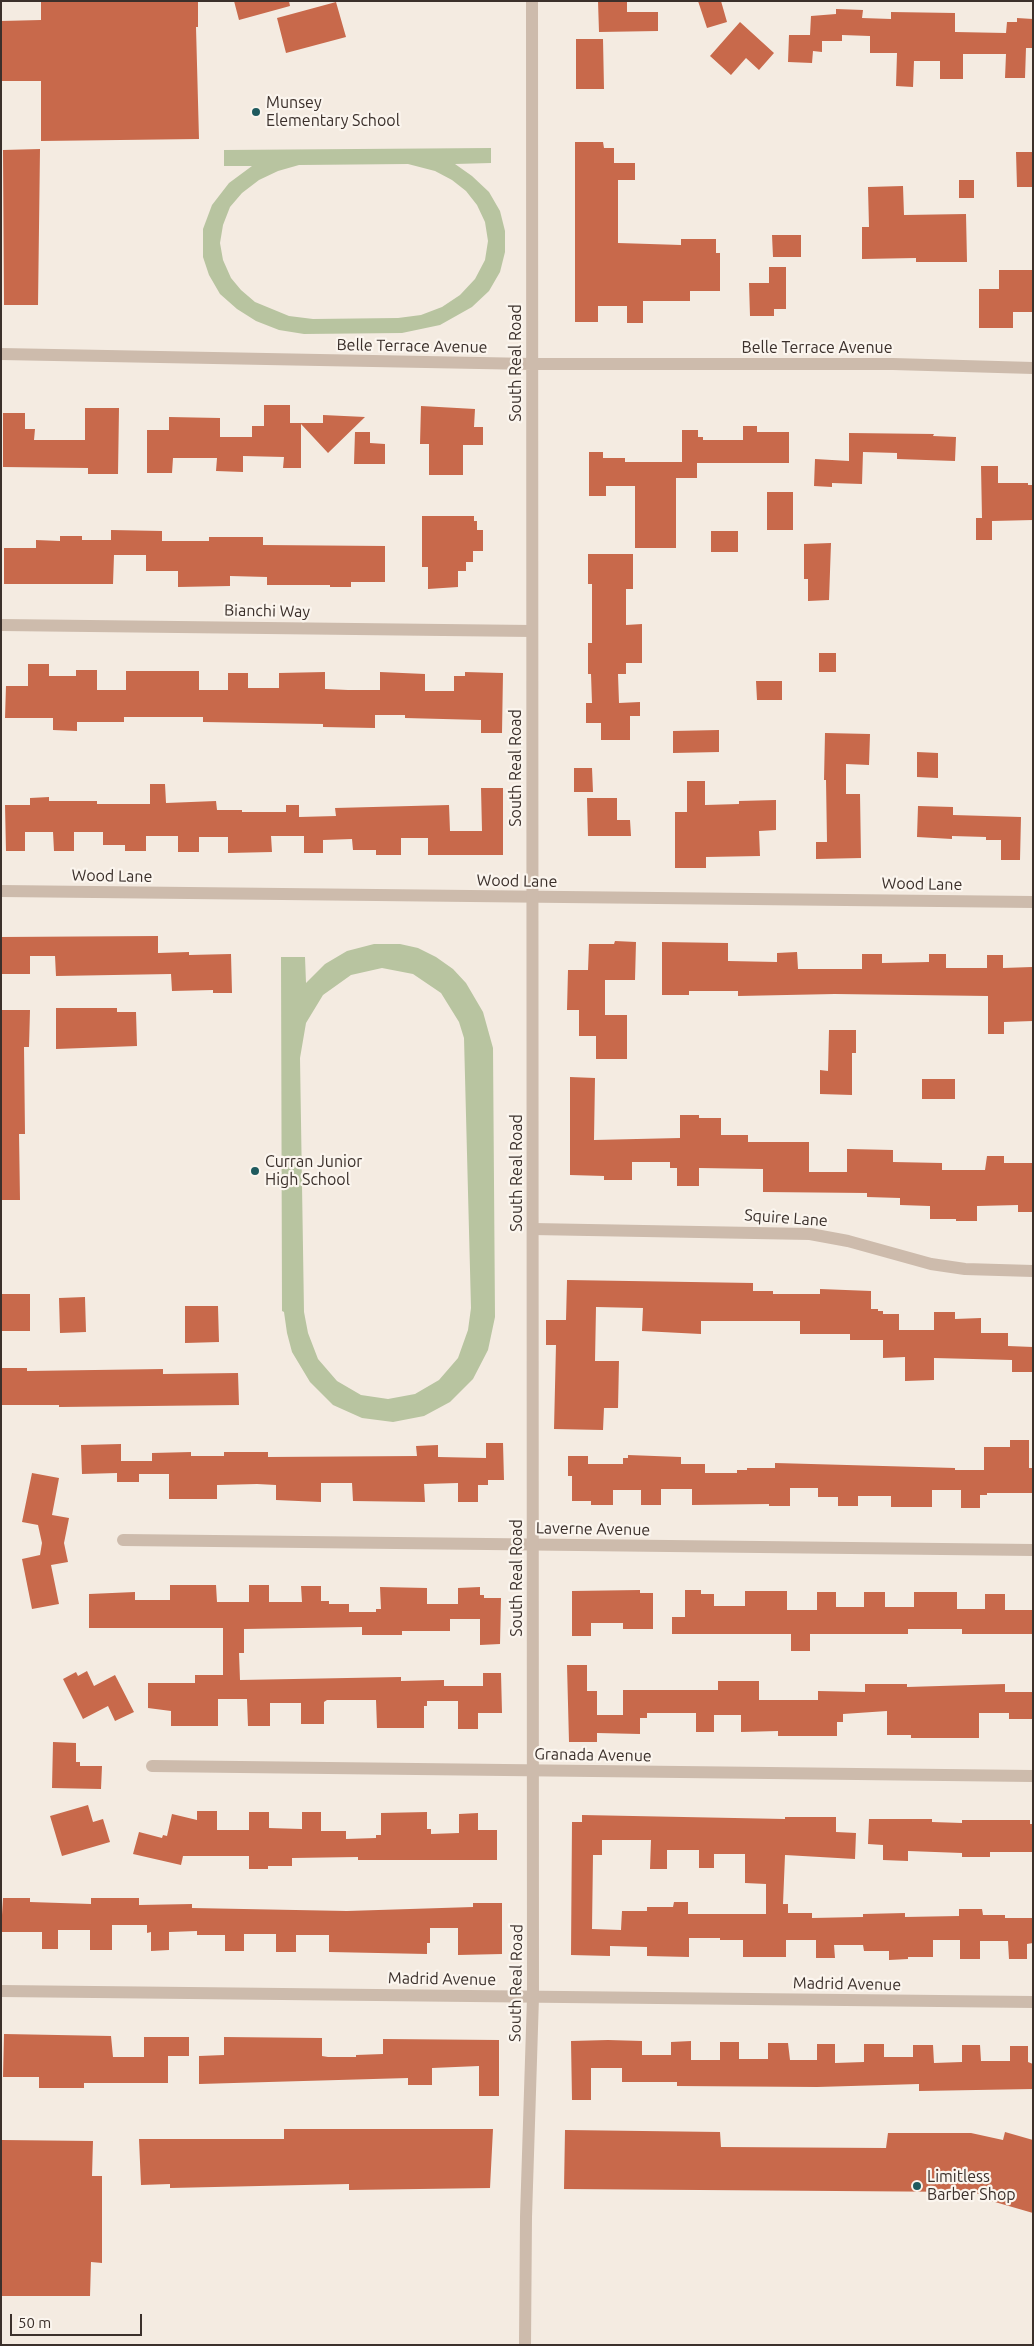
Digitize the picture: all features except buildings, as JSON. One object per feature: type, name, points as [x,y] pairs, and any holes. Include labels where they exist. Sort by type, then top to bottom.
[{"type":"street","name":"South Real Road","points":[[526,2345],[526,2217],[533,1997],[532,1]]},
{"type":"street","name":"Belle Terrace Avenue","points":[[1,354],[532,364],[893,364],[1033,368]]},
{"type":"street","name":"Bianchi Way","points":[[1,625],[532,631]]},
{"type":"street","name":"Wood Lane","points":[[1,891],[1033,902]]},
{"type":"street","name":"Squire Lane","points":[[533,1229],[810,1234],[848,1241],[931,1264],[965,1269],[1033,1271]]},
{"type":"street","name":"Laverne Avenue","points":[[123,1540],[1033,1550]]},
{"type":"street","name":"Granada Avenue","points":[[152,1766],[1033,1776]]},
{"type":"street","name":"Madrid Avenue","points":[[1,1991],[1033,2002]]},
{"type":"green space","points":[[491,148],[491,163],[455,164],[472,176],[489,192],[500,211],[505,231],[505,252],[500,272],[489,291],[472,307],[440,325],[402,333],[304,334],[279,330],[256,321],[237,309],[220,294],[209,275],[203,257],[203,229],[212,205],[229,183],[252,166],[224,166],[224,150]],"holes":[[[408,164],[435,171],[452,180],[466,191],[477,205],[485,222],[488,241],[485,260],[475,279],[460,295],[442,307],[421,315],[398,318],[313,319],[289,316],[255,302],[231,278],[223,260],[220,243],[223,225],[230,207],[242,193],[259,180],[278,171],[299,165]]]},
{"type":"green space","points":[[374,944],[400,944],[418,948],[436,957],[453,969],[466,983],[483,1012],[493,1048],[495,1317],[488,1350],[473,1379],[450,1402],[424,1416],[393,1422],[362,1418],[333,1405],[310,1382],[292,1352],[284,1312],[282,1311],[281,957],[305,957],[306,983],[325,964],[347,951]],"holes":[[[382,968],[413,974],[441,993],[459,1022],[464,1038],[471,1308],[468,1330],[458,1358],[439,1380],[415,1394],[388,1399],[361,1395],[337,1381],[318,1359],[308,1333],[304,1312],[300,1058],[306,1023],[323,995],[351,975]]]},
{"type":"place","name":"Munsey Elementary School","points":[[256,112]]},
{"type":"place","name":"Curran Junior High School","points":[[255,1171]]},
{"type":"place","name":"Limitless Barber Shop","points":[[917,2186]]}]
